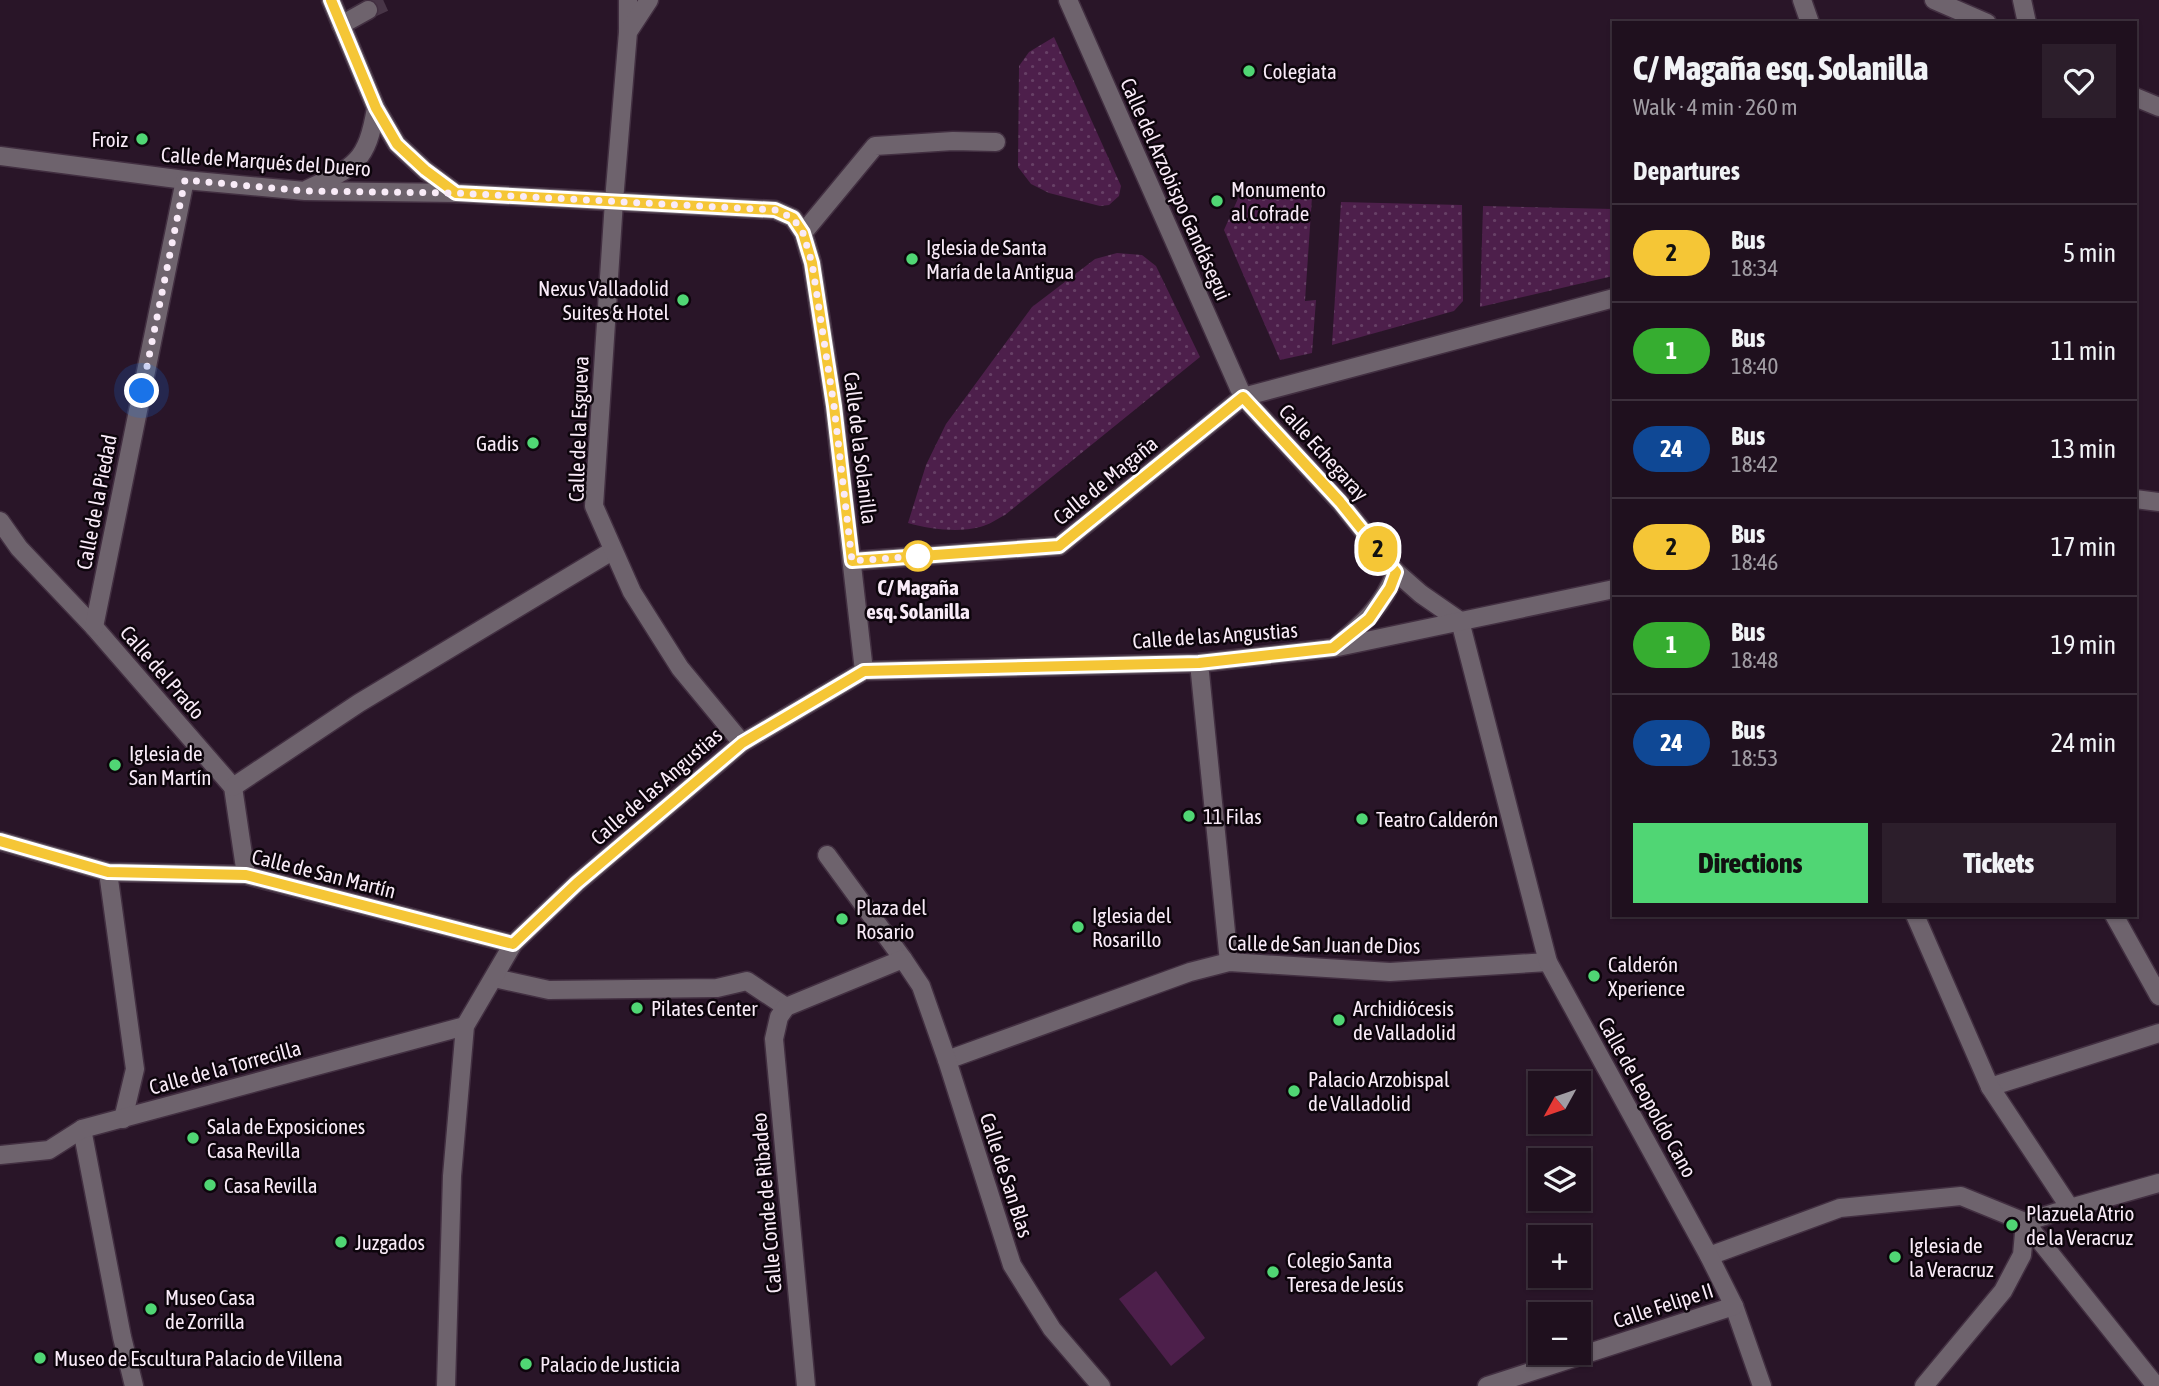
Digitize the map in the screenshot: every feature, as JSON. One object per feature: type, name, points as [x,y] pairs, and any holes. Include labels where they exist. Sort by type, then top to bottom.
[{"type":"street","points":[[331,0],[376,108],[397,144],[425,170],[456,193]]},
{"type":"street","name":"Calle de la Esgueva","points":[[628,0],[628,32],[594,506],[632,592],[680,668],[742,743]]},
{"type":"street","points":[[628,32],[649,0]]},
{"type":"street","name":"Calle del Arzobispo Gandásegui","points":[[1068,0],[1243,397]]},
{"type":"street","points":[[1802,0],[1809,21]]},
{"type":"street","points":[[1934,0],[1982,21]]},
{"type":"street","points":[[2022,0],[2027,21]]},
{"type":"street","points":[[341,25],[369,10]]},
{"type":"street","points":[[2137,98],[2159,107]]},
{"type":"street","points":[[305,191],[346,172],[363,153],[372,131],[376,108]]},
{"type":"street","points":[[803,233],[875,146],[953,141],[996,142]]},
{"type":"street","name":"Calle de Marqués del Duero","points":[[0,156],[185,180],[305,191],[456,193],[775,210],[793,218],[803,233]]},
{"type":"street","name":"Calle de la Piedad","points":[[94,627],[185,180]]},
{"type":"street","name":"Calle de la Solanilla","points":[[803,233],[812,263],[832,393],[864,671]]},
{"type":"street","points":[[1243,397],[1612,299]]},
{"type":"street","name":"Calle de Magaña","points":[[852,561],[1059,546],[1243,397]]},
{"type":"street","name":"Calle Echegaray","points":[[1243,397],[1340,502],[1396,572],[1421,594],[1460,621]]},
{"type":"street","points":[[2137,499],[2159,502]]},
{"type":"street","name":"Calle del Prado","points":[[0,521],[19,548],[94,627],[233,787]]},
{"type":"street","points":[[246,875],[233,787],[359,703],[612,551]]},
{"type":"street","points":[[1333,648],[1369,619],[1390,588],[1396,572]]},
{"type":"street","name":"Calle de las Angustias","points":[[446,1386],[452,1176],[465,1026],[513,944],[577,883],[742,743],[864,671],[1199,663],[1333,648],[1612,589]]},
{"type":"street","name":"Calle de Leopoldo Cano","points":[[1460,621],[1548,961],[1709,1256],[1734,1306],[1762,1386]]},
{"type":"street","points":[[1199,663],[1229,962]]},
{"type":"street","name":"Calle de San Martín","points":[[0,841],[108,872],[246,875],[513,944]]},
{"type":"street","points":[[494,978],[549,990],[718,988],[747,981],[783,1012],[902,959],[827,855]]},
{"type":"street","points":[[108,872],[135,1069],[122,1119]]},
{"type":"street","points":[[1916,917],[1990,1087],[2070,1208]]},
{"type":"street","points":[[2115,917],[2159,996]]},
{"type":"street","name":"Calle de San Blas","points":[[902,959],[921,986],[1012,1265],[1052,1329],[1101,1386]]},
{"type":"street","name":"Calle de San Juan de Dios","points":[[947,1060],[1190,972],[1229,962],[1390,972],[1548,961]]},
{"type":"street","name":"Calle Conde de Ribadeo","points":[[783,1012],[774,1039],[806,1386]]},
{"type":"street","name":"Calle de la Torrecilla","points":[[0,1155],[49,1150],[82,1129],[465,1026]]},
{"type":"street","points":[[1990,1087],[2159,1033]]},
{"type":"street","points":[[82,1129],[134,1386]]},
{"type":"street","points":[[2025,1222],[2159,1183]]},
{"type":"street","points":[[1709,1256],[1840,1208],[1961,1196],[2025,1222],[2156,1386]]},
{"type":"street","points":[[1924,1386],[2003,1291],[2022,1255],[2025,1222]]},
{"type":"street","name":"Calle Felipe II","points":[[1487,1386],[1734,1306]]},
{"type":"shaded area","points":[[1054,37],[1121,186],[1119,196],[1109,205],[1100,206],[1049,193],[1031,184],[1018,167],[1019,66],[1029,52]]},
{"type":"shaded area","points":[[1240,194],[1312,197],[1305,301],[1316,300],[1312,353],[1280,360],[1224,230]]},
{"type":"shaded area","points":[[1341,202],[1462,205],[1463,301],[1454,311],[1332,345]]},
{"type":"shaded area","points":[[1483,206],[1612,209],[1612,276],[1480,307]]},
{"type":"shaded area","points":[[1117,253],[1142,255],[1156,266],[1200,357],[1005,515],[983,526],[962,530],[908,523],[926,465],[946,424],[1032,307],[1095,259]]},
{"type":"shaded area","points":[[1156,1271],[1205,1338],[1171,1366],[1119,1299]]},
{"type":"tunnel","points":[[368,10],[390,0]]},
{"type":"bus line","name":"2","points":[[0,841],[108,872],[246,875],[513,944],[577,883],[742,743],[864,671],[1199,663],[1333,648],[1369,619],[1390,588],[1396,572],[1340,502],[1243,397],[1059,546],[852,561],[834,406],[812,263],[803,233],[793,218],[775,210],[456,193],[425,170],[397,144],[376,108],[331,0]]},
{"type":"place","name":"Colegiata","points":[[1249,71]]},
{"type":"place","name":"Froiz","points":[[142,139]]},
{"type":"place","name":"Monumento al Cofrade","points":[[1217,201]]},
{"type":"place","name":"Iglesia de Santa María de la Antigua","points":[[912,259]]},
{"type":"place","name":"Nexus Valladolid Suites & Hotel","points":[[683,300]]},
{"type":"place","name":"Gadis","points":[[533,443]]},
{"type":"place","name":"C/ Magaña esq. Solanilla","points":[[918,556]]},
{"type":"place","name":"Iglesia de San Martín","points":[[115,765]]},
{"type":"place","name":"11 Filas","points":[[1189,816]]},
{"type":"place","name":"Teatro Calderón","points":[[1362,819]]},
{"type":"place","name":"Plaza del Rosario","points":[[842,919]]},
{"type":"place","name":"Iglesia del Rosarillo","points":[[1078,927]]},
{"type":"place","name":"Calderón Xperience","points":[[1594,976]]},
{"type":"place","name":"Pilates Center","points":[[637,1008]]},
{"type":"place","name":"Archidiócesis de Valladolid","points":[[1339,1020]]},
{"type":"place","name":"Palacio Arzobispal de Valladolid","points":[[1294,1091]]},
{"type":"place","name":"Sala de Exposiciones Casa Revilla","points":[[193,1138]]},
{"type":"place","name":"Casa Revilla","points":[[210,1185]]},
{"type":"place","name":"Plazuela Atrio de la Veracruz","points":[[2012,1225]]},
{"type":"place","name":"Juzgados","points":[[341,1242]]},
{"type":"place","name":"Iglesia de la Veracruz","points":[[1895,1257]]},
{"type":"place","name":"Colegio Santa Teresa de Jesús","points":[[1273,1272]]},
{"type":"place","name":"Museo Casa de Zorrilla","points":[[151,1309]]},
{"type":"place","name":"Museo de Escultura Palacio de Villena","points":[[40,1358]]},
{"type":"place","name":"Palacio de Justicia","points":[[526,1364]]},
{"type":"route","points":[[142,391],[185,180],[305,191],[456,193],[775,210],[793,218],[803,233],[812,263],[834,406],[852,561],[918,556]]}]
